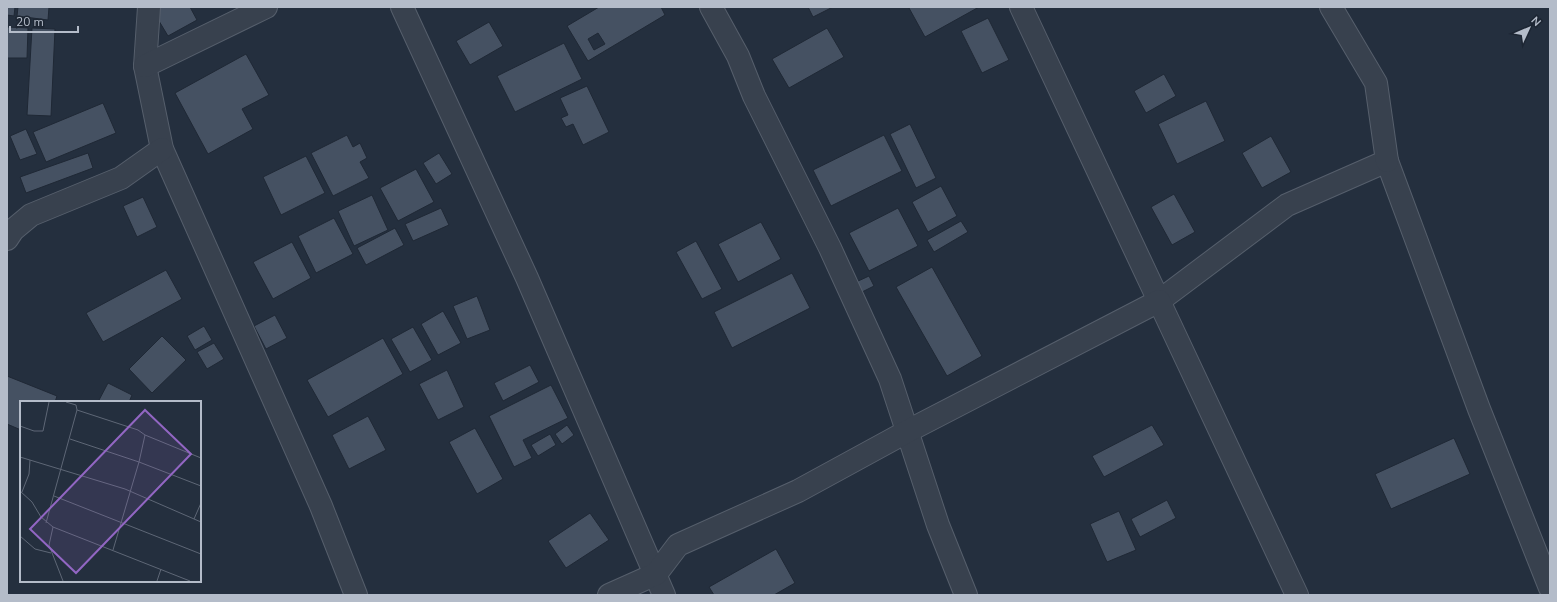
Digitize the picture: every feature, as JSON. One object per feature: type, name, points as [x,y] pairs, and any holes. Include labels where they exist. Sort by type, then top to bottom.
[{"type":"street","points":[[149,7],[145,66],[162,148],[321,506],[356,595]]},
{"type":"street","points":[[145,66],[266,7]]},
{"type":"street","points":[[402,7],[527,278],[664,595]]},
{"type":"street","points":[[711,7],[738,56],[754,96],[830,248],[890,379],[938,525],[966,595]]},
{"type":"street","points":[[1021,7],[1297,595]]},
{"type":"street","points":[[1331,7],[1376,83],[1387,161],[1479,409],[1550,588]]},
{"type":"street","points":[[7,239],[13,230],[31,215],[121,178],[162,148]]},
{"type":"street","points":[[609,595],[656,574],[678,546],[798,490],[908,431],[1159,301],[1287,205],[1387,161]]},
{"type":"building","points":[[7,7],[15,7],[14,16],[7,15]]},
{"type":"building","points":[[18,7],[49,7],[48,20],[17,16]]},
{"type":"building","points":[[160,7],[190,7],[197,20],[168,36],[153,11]]},
{"type":"building","points":[[599,7],[661,7],[665,15],[588,61],[567,26]],"holes":[[[598,33],[605,44],[594,50],[588,39]]]},
{"type":"building","points":[[808,7],[833,7],[813,17]]},
{"type":"building","points":[[979,7],[925,37],[909,8]]},
{"type":"building","points":[[988,18],[1009,60],[982,73],[961,31]]},
{"type":"building","points":[[489,22],[503,46],[470,65],[456,41]]},
{"type":"building","points":[[7,27],[28,28],[27,58],[7,58]]},
{"type":"building","points":[[32,28],[55,29],[51,116],[27,115]]},
{"type":"building","points":[[827,28],[844,57],[789,88],[772,59]]},
{"type":"building","points":[[564,43],[582,79],[515,112],[497,76]]},
{"type":"building","points":[[246,54],[269,95],[242,109],[253,129],[208,154],[175,93]]},
{"type":"building","points":[[1164,74],[1176,96],[1146,113],[1134,91]]},
{"type":"building","points":[[587,86],[609,132],[583,145],[573,124],[566,127],[561,118],[568,115],[560,98]]},
{"type":"building","points":[[1206,101],[1225,141],[1177,164],[1158,124]]},
{"type":"building","points":[[103,103],[116,133],[46,162],[33,132]]},
{"type":"building","points":[[910,124],[936,178],[916,188],[890,134]]},
{"type":"building","points":[[26,129],[37,154],[20,160],[10,136]]},
{"type":"building","points":[[347,135],[353,147],[360,143],[367,158],[360,162],[369,178],[333,196],[311,153]]},
{"type":"building","points":[[884,135],[902,171],[831,206],[813,170]]},
{"type":"building","points":[[1271,136],[1291,172],[1262,188],[1242,153]]},
{"type":"building","points":[[88,153],[93,168],[26,193],[20,177]]},
{"type":"building","points":[[439,153],[452,174],[436,184],[423,163]]},
{"type":"building","points":[[306,156],[325,193],[281,215],[263,177]]},
{"type":"building","points":[[416,169],[434,202],[398,221],[380,188]]},
{"type":"building","points":[[941,186],[957,216],[928,232],[912,202]]},
{"type":"building","points":[[1174,194],[1195,232],[1172,245],[1151,207]]},
{"type":"building","points":[[372,195],[388,230],[354,246],[338,211]]},
{"type":"building","points":[[143,197],[157,227],[137,237],[123,206]]},
{"type":"building","points":[[441,208],[449,225],[413,241],[405,224]]},
{"type":"building","points":[[898,208],[918,246],[869,271],[849,233]]},
{"type":"building","points":[[334,218],[353,254],[316,273],[298,236]]},
{"type":"building","points":[[961,221],[968,232],[934,252],[927,240]]},
{"type":"building","points":[[761,222],[781,259],[738,282],[718,244]]},
{"type":"building","points":[[395,228],[404,245],[366,265],[357,248]]},
{"type":"building","points":[[696,241],[722,289],[702,299],[676,252]]},
{"type":"building","points":[[292,242],[311,278],[273,299],[253,262]]},
{"type":"building","points":[[932,267],[982,356],[947,376],[896,287]]},
{"type":"building","points":[[166,270],[182,299],[103,342],[86,313]]},
{"type":"building","points":[[792,273],[810,308],[732,348],[714,312]]},
{"type":"building","points":[[869,276],[874,286],[862,292],[856,282]]},
{"type":"building","points":[[477,296],[490,330],[467,339],[453,306]]},
{"type":"building","points":[[443,311],[461,343],[438,355],[421,324]]},
{"type":"building","points":[[275,315],[287,338],[266,349],[254,326]]},
{"type":"building","points":[[204,326],[212,340],[195,350],[187,336]]},
{"type":"building","points":[[413,327],[432,360],[410,372],[391,339]]},
{"type":"building","points":[[162,336],[186,360],[152,393],[129,369]]},
{"type":"building","points":[[383,338],[403,374],[328,417],[307,380]]},
{"type":"building","points":[[214,343],[224,359],[207,369],[197,352]]},
{"type":"building","points":[[530,365],[539,382],[503,401],[494,383]]},
{"type":"building","points":[[447,370],[464,407],[438,420],[419,384]]},
{"type":"building","points":[[7,376],[57,396],[55,401],[20,401],[20,430],[7,424]]},
{"type":"building","points":[[108,383],[132,395],[129,401],[99,401]]},
{"type":"building","points":[[551,385],[568,418],[523,440],[532,458],[514,467],[489,416]]},
{"type":"building","points":[[368,416],[386,450],[349,469],[332,435]]},
{"type":"building","points":[[567,425],[574,435],[562,444],[555,434]]},
{"type":"building","points":[[1152,425],[1164,445],[1104,477],[1092,456]]},
{"type":"building","points":[[475,428],[503,479],[477,494],[449,442]]},
{"type":"building","points":[[550,434],[556,445],[538,456],[531,445]]},
{"type":"building","points":[[1454,438],[1470,474],[1391,509],[1375,474]]},
{"type":"building","points":[[1167,500],[1176,518],[1140,537],[1131,519]]},
{"type":"building","points":[[1119,511],[1136,550],[1107,562],[1090,524]]},
{"type":"building","points":[[590,513],[609,540],[566,568],[548,541]]},
{"type":"building","points":[[776,549],[795,583],[774,595],[714,595],[709,587]]}]
